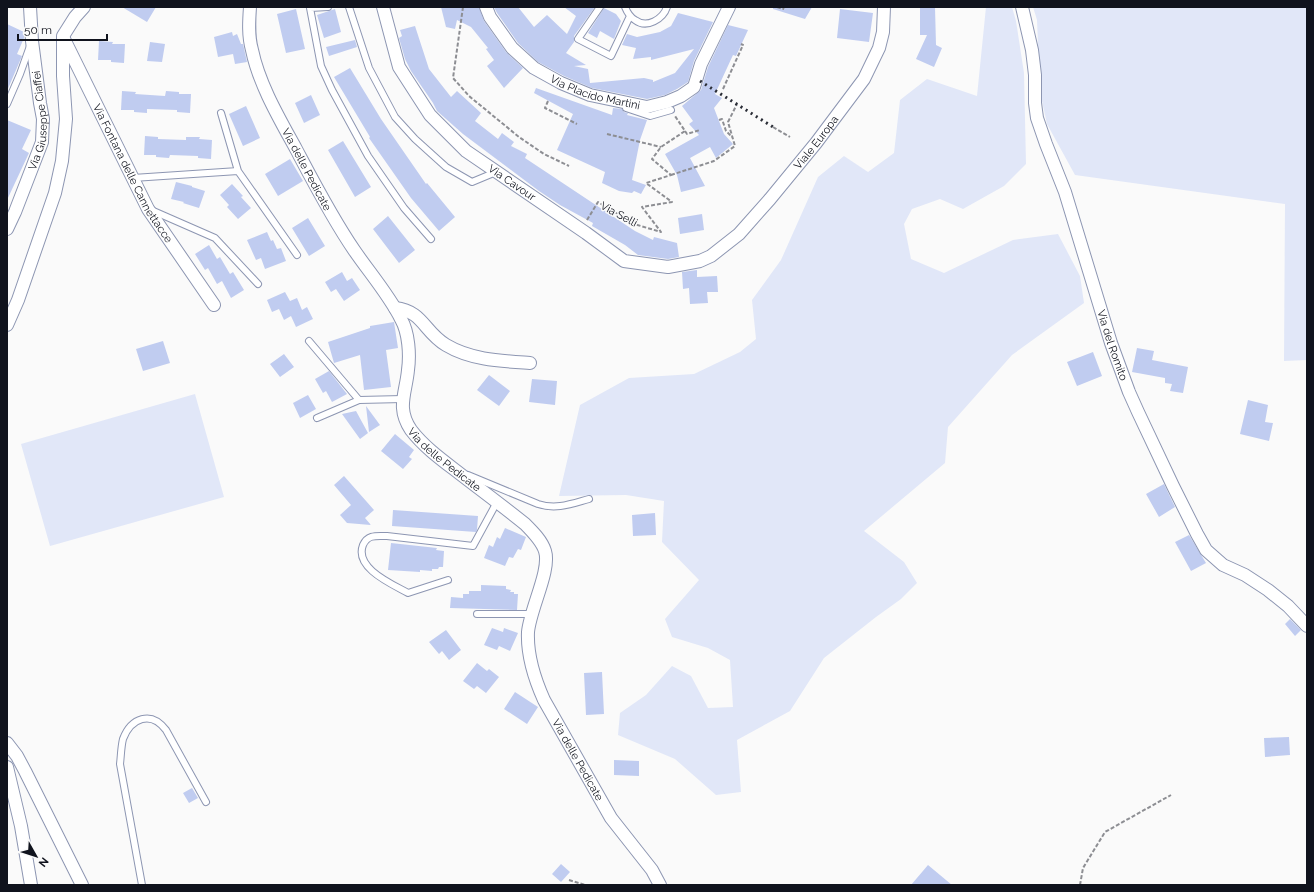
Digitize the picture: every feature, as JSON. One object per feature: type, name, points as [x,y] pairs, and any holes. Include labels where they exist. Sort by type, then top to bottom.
[{"type":"street","name":"Via Giuseppe Ciaffei","points":[[7,229],[18,205],[42,142],[43,119],[32,41],[30,7]]},
{"type":"street","points":[[7,325],[18,300],[55,192],[62,161],[66,119],[63,76],[63,36],[75,17],[84,7]]},
{"type":"street","name":"Via delle Pedicate","points":[[250,7],[249,24],[251,49],[272,105],[324,201],[353,248],[395,308],[405,328],[409,354],[408,372],[403,399],[404,416],[412,430],[426,446],[529,528],[539,540],[545,551],[545,567],[531,614],[528,630],[528,643],[535,676],[544,700],[611,818],[652,870],[660,885]]},
{"type":"street","name":"Via Cavour","points":[[383,7],[399,67],[430,115],[466,151],[624,261],[668,267],[694,263],[711,256]]},
{"type":"street","name":"Via Placido Martini","points":[[486,7],[490,17],[512,48],[534,68],[560,83],[590,95],[647,107],[667,102],[681,96],[694,86],[701,64],[728,7]]},
{"type":"street","name":"Viale Europa","points":[[711,256],[740,234],[816,143],[864,79],[879,48],[883,32],[884,7]]},
{"type":"street","name":"Via del Romito","points":[[1022,7],[1032,50],[1037,118],[1066,196],[1111,343],[1138,412],[1180,500],[1206,550],[1223,565],[1245,575],[1268,590],[1288,606],[1307,626]]},
{"type":"street","name":"Via Fontana delle Cannettacce","points":[[63,36],[148,209],[214,305]]},
{"type":"street","points":[[395,308],[405,309],[413,314],[439,340],[460,352],[492,360],[530,363]]},
{"type":"street","points":[[7,743],[17,756],[82,885]]},
{"type":"street","points":[[7,767],[21,826],[31,885]]},
{"type":"lane","points":[[328,7],[310,8],[321,66],[332,90],[368,156],[404,208],[431,239]]},
{"type":"lane","points":[[349,7],[368,68],[395,117],[415,139],[446,167],[472,182],[496,172]]},
{"type":"lane","points":[[600,7],[578,39],[611,56],[630,16]]},
{"type":"lane","points":[[625,7],[634,20],[650,23],[661,16],[667,7]]},
{"type":"lane","points":[[7,104],[32,41]]},
{"type":"lane","points":[[590,95],[650,116],[671,110]]},
{"type":"lane","points":[[221,113],[238,171],[297,255]]},
{"type":"lane","points":[[133,178],[238,171]]},
{"type":"lane","points":[[148,209],[215,238],[258,284]]},
{"type":"lane","points":[[309,341],[359,400]]},
{"type":"lane","points":[[317,418],[359,400],[403,399]]},
{"type":"lane","points":[[452,468],[546,507],[562,506],[588,499]]},
{"type":"lane","points":[[448,580],[408,593],[369,569],[362,556],[363,545],[369,537],[387,536],[473,546],[497,502]]},
{"type":"lane","points":[[477,614],[531,614]]},
{"type":"lane","points":[[142,885],[120,764],[123,740],[131,726],[143,718],[152,719],[160,723],[166,730],[206,802]]},
{"type":"path","points":[[463,7],[453,78],[469,96],[519,137],[544,154],[569,166]]},
{"type":"path","points":[[776,7],[783,9],[784,7]]},
{"type":"path","points":[[723,89],[742,45],[741,44]]},
{"type":"path","points":[[548,101],[545,108],[577,124]]},
{"type":"path","points":[[685,131],[661,147],[652,159],[671,176],[714,161],[735,146],[728,122],[737,104]]},
{"type":"path","points":[[671,110],[687,134],[700,130]]},
{"type":"path","points":[[719,120],[722,119],[726,131],[733,138]]},
{"type":"path","points":[[773,127],[790,137]]},
{"type":"path","points":[[607,134],[661,147]]},
{"type":"path","name":"Via Selli","points":[[581,230],[598,202],[634,224],[661,232],[642,207],[672,202],[646,183],[671,176]]},
{"type":"path","points":[[1080,885],[1083,868],[1105,832],[1171,795]]},
{"type":"path","points":[[569,880],[585,885]]},
{"type":"shaded area","points":[[986,7],[1012,7],[1016,21],[1024,73],[1026,164],[1004,186],[963,209],[940,199],[912,209],[904,224],[911,259],[944,273],[1013,240],[1058,234],[1080,276],[1084,303],[1012,355],[948,427],[945,463],[864,531],[904,562],[917,583],[901,599],[824,658],[790,711],[737,740],[741,792],[716,795],[675,759],[618,735],[620,713],[646,695],[672,666],[691,676],[708,708],[733,707],[730,660],[708,648],[672,637],[665,619],[699,580],[662,542],[664,501],[626,495],[559,496],[580,405],[629,378],[694,374],[740,352],[756,339],[752,300],[781,260],[818,177],[844,156],[868,172],[894,153],[900,100],[927,79],[977,96]]},
{"type":"shaded area","points":[[1033,7],[1307,7],[1307,360],[1284,361],[1285,204],[1075,175],[1047,124],[1040,92],[1037,20]]},
{"type":"shaded area","points":[[195,394],[224,497],[50,546],[21,444]]},
{"type":"building","points":[[122,7],[156,7],[147,22]]},
{"type":"building","points":[[441,7],[479,7],[484,21],[506,52],[523,68],[504,88],[487,66],[494,60],[486,49],[488,48],[471,27],[457,20],[455,29],[446,27]]},
{"type":"building","points":[[494,7],[518,7],[534,27],[547,15],[567,34],[576,16],[564,7],[595,7],[574,36],[574,42],[566,53],[586,65],[574,66],[588,69],[590,83],[644,78],[653,80],[653,82],[675,73],[694,49],[651,60],[651,57],[633,59],[636,48],[622,45],[627,34],[637,37],[660,32],[671,26],[678,13],[713,22],[694,61],[688,82],[665,95],[647,99],[592,88],[564,76],[538,62],[518,43]]},
{"type":"building","points":[[773,7],[812,7],[805,19],[773,9]]},
{"type":"building","points":[[920,7],[935,7],[936,45],[942,48],[934,67],[916,59],[927,35],[920,35]]},
{"type":"building","points":[[604,8],[616,14],[621,21],[614,39],[600,31],[597,38],[588,33]]},
{"type":"building","points":[[296,9],[305,49],[286,53],[277,14]]},
{"type":"building","points":[[335,9],[341,32],[324,38],[317,15]]},
{"type":"building","points":[[840,9],[873,13],[869,42],[837,38]]},
{"type":"building","points":[[7,24],[24,32],[24,38],[17,54],[22,56],[7,91]]},
{"type":"building","points":[[728,25],[748,30],[736,56],[733,55],[715,94],[722,98],[714,108],[724,134],[733,144],[716,158],[710,147],[690,158],[705,186],[681,192],[677,175],[665,154],[699,135],[689,124],[693,121],[682,106],[701,90],[708,67]]},
{"type":"building","points":[[415,26],[429,69],[451,97],[457,91],[481,113],[475,121],[498,139],[502,133],[514,142],[511,146],[527,154],[525,158],[635,231],[653,240],[654,237],[677,243],[679,257],[668,259],[638,255],[625,245],[592,226],[593,223],[560,205],[539,191],[463,134],[437,111],[405,59],[399,38],[402,36],[400,30]]},
{"type":"building","points":[[232,32],[233,36],[237,34],[241,44],[243,44],[247,62],[235,64],[233,54],[218,57],[214,37]]},
{"type":"building","points":[[355,40],[357,47],[329,56],[326,47]]},
{"type":"building","points":[[99,41],[113,42],[112,44],[125,44],[124,63],[111,62],[111,60],[98,60]]},
{"type":"building","points":[[150,42],[165,44],[162,62],[147,61]]},
{"type":"building","points":[[350,68],[381,119],[426,184],[427,183],[455,217],[439,231],[411,198],[369,138],[370,137],[334,77]]},
{"type":"building","points":[[536,88],[612,115],[613,108],[622,109],[624,112],[628,113],[627,115],[647,120],[640,140],[632,180],[646,185],[641,194],[634,191],[632,193],[619,191],[602,183],[605,172],[557,150],[573,114],[534,93]]},
{"type":"building","points":[[122,91],[136,92],[135,94],[165,96],[166,91],[179,92],[179,94],[191,94],[190,113],[177,112],[177,110],[147,109],[147,113],[134,112],[134,110],[121,110]]},
{"type":"building","points":[[311,95],[320,115],[304,123],[295,103]]},
{"type":"building","points":[[246,106],[260,138],[243,146],[229,114]]},
{"type":"building","points":[[7,120],[31,130],[22,149],[29,153],[7,200]]},
{"type":"building","points":[[145,136],[158,137],[158,139],[186,140],[186,137],[200,137],[199,139],[212,140],[211,159],[198,158],[198,156],[170,155],[169,158],[156,157],[156,155],[144,155]]},
{"type":"building","points":[[343,141],[371,187],[355,197],[328,150]]},
{"type":"building","points":[[290,159],[303,181],[278,196],[265,174]]},
{"type":"building","points":[[176,182],[205,191],[199,208],[171,199]]},
{"type":"building","points":[[232,184],[251,208],[238,219],[227,207],[229,205],[220,195]]},
{"type":"building","points":[[702,214],[704,230],[680,234],[678,218]]},
{"type":"building","points":[[388,216],[415,250],[399,263],[373,229]]},
{"type":"building","points":[[308,218],[325,246],[309,256],[292,228]]},
{"type":"building","points":[[267,232],[277,249],[281,248],[286,261],[265,269],[261,258],[256,260],[247,240]]},
{"type":"building","points":[[209,245],[217,259],[220,257],[230,274],[233,272],[244,290],[231,298],[222,281],[217,284],[208,268],[205,270],[195,254]]},
{"type":"building","points":[[697,270],[697,277],[717,276],[718,292],[707,292],[708,303],[690,304],[689,288],[683,289],[682,272]]},
{"type":"building","points":[[342,272],[347,281],[352,278],[360,290],[344,301],[336,289],[331,292],[325,282]]},
{"type":"building","points":[[285,292],[290,301],[297,298],[302,310],[307,307],[313,319],[296,327],[291,316],[284,320],[279,309],[272,312],[267,300]]},
{"type":"building","points":[[394,322],[398,348],[386,350],[391,387],[364,390],[360,355],[334,363],[328,342],[370,328],[370,326]]},
{"type":"building","points":[[163,341],[170,363],[143,371],[136,349]]},
{"type":"building","points":[[1137,348],[1154,351],[1152,360],[1188,367],[1183,393],[1170,391],[1172,384],[1165,383],[1165,378],[1132,372]]},
{"type":"building","points":[[1093,352],[1102,376],[1077,386],[1067,362]]},
{"type":"building","points":[[284,354],[294,367],[280,377],[270,364]]},
{"type":"building","points":[[329,371],[347,394],[332,402],[326,391],[323,393],[315,379]]},
{"type":"building","points":[[489,375],[510,391],[499,406],[477,390]]},
{"type":"building","points":[[532,379],[557,381],[555,405],[529,402]]},
{"type":"building","points":[[308,395],[316,409],[300,418],[293,403]]},
{"type":"building","points":[[1248,400],[1268,405],[1265,422],[1273,423],[1269,441],[1240,434]]},
{"type":"building","points":[[366,406],[380,425],[369,432]]},
{"type":"building","points":[[356,411],[368,433],[360,439],[342,414]]},
{"type":"building","points":[[395,434],[414,450],[409,457],[412,459],[403,469],[381,451]]},
{"type":"building","points":[[344,476],[374,510],[365,518],[371,525],[347,523],[340,515],[351,505],[334,485]]},
{"type":"building","points":[[1164,484],[1175,507],[1159,517],[1146,494]]},
{"type":"building","points":[[393,510],[478,516],[477,530],[476,532],[392,526]]},
{"type":"building","points":[[655,513],[656,535],[633,536],[632,515]]},
{"type":"building","points":[[505,528],[526,537],[521,550],[518,549],[513,558],[509,557],[505,566],[484,558],[489,545],[493,547],[497,537],[500,539]]},
{"type":"building","points":[[1189,535],[1206,563],[1191,571],[1175,542]]},
{"type":"building","points":[[391,543],[437,548],[436,550],[444,551],[443,567],[432,569],[432,571],[420,570],[420,572],[388,570]]},
{"type":"building","points":[[481,585],[506,586],[506,589],[511,590],[510,592],[518,594],[517,610],[450,608],[451,597],[463,598],[463,594],[469,594],[469,591],[481,591]]},
{"type":"building","points":[[1290,619],[1301,630],[1295,636],[1285,624]]},
{"type":"building","points":[[492,628],[503,632],[504,628],[518,633],[510,651],[499,646],[497,650],[484,645]]},
{"type":"building","points":[[446,630],[461,650],[449,660],[442,651],[439,654],[429,642]]},
{"type":"building","points":[[477,663],[487,671],[489,669],[499,677],[486,693],[477,686],[474,689],[463,681]]},
{"type":"building","points":[[602,672],[604,714],[586,715],[584,673]]},
{"type":"building","points":[[515,692],[538,707],[527,724],[504,709]]},
{"type":"building","points":[[1289,737],[1290,755],[1265,757],[1264,738]]},
{"type":"building","points":[[614,760],[639,761],[639,776],[614,775]]},
{"type":"building","points":[[192,788],[198,798],[189,803],[183,793]]},
{"type":"building","points":[[561,864],[570,872],[561,882],[552,874]]},
{"type":"building","points":[[928,865],[952,885],[911,885]]},
{"type":"railway","points":[[700,81],[773,127]]}]
